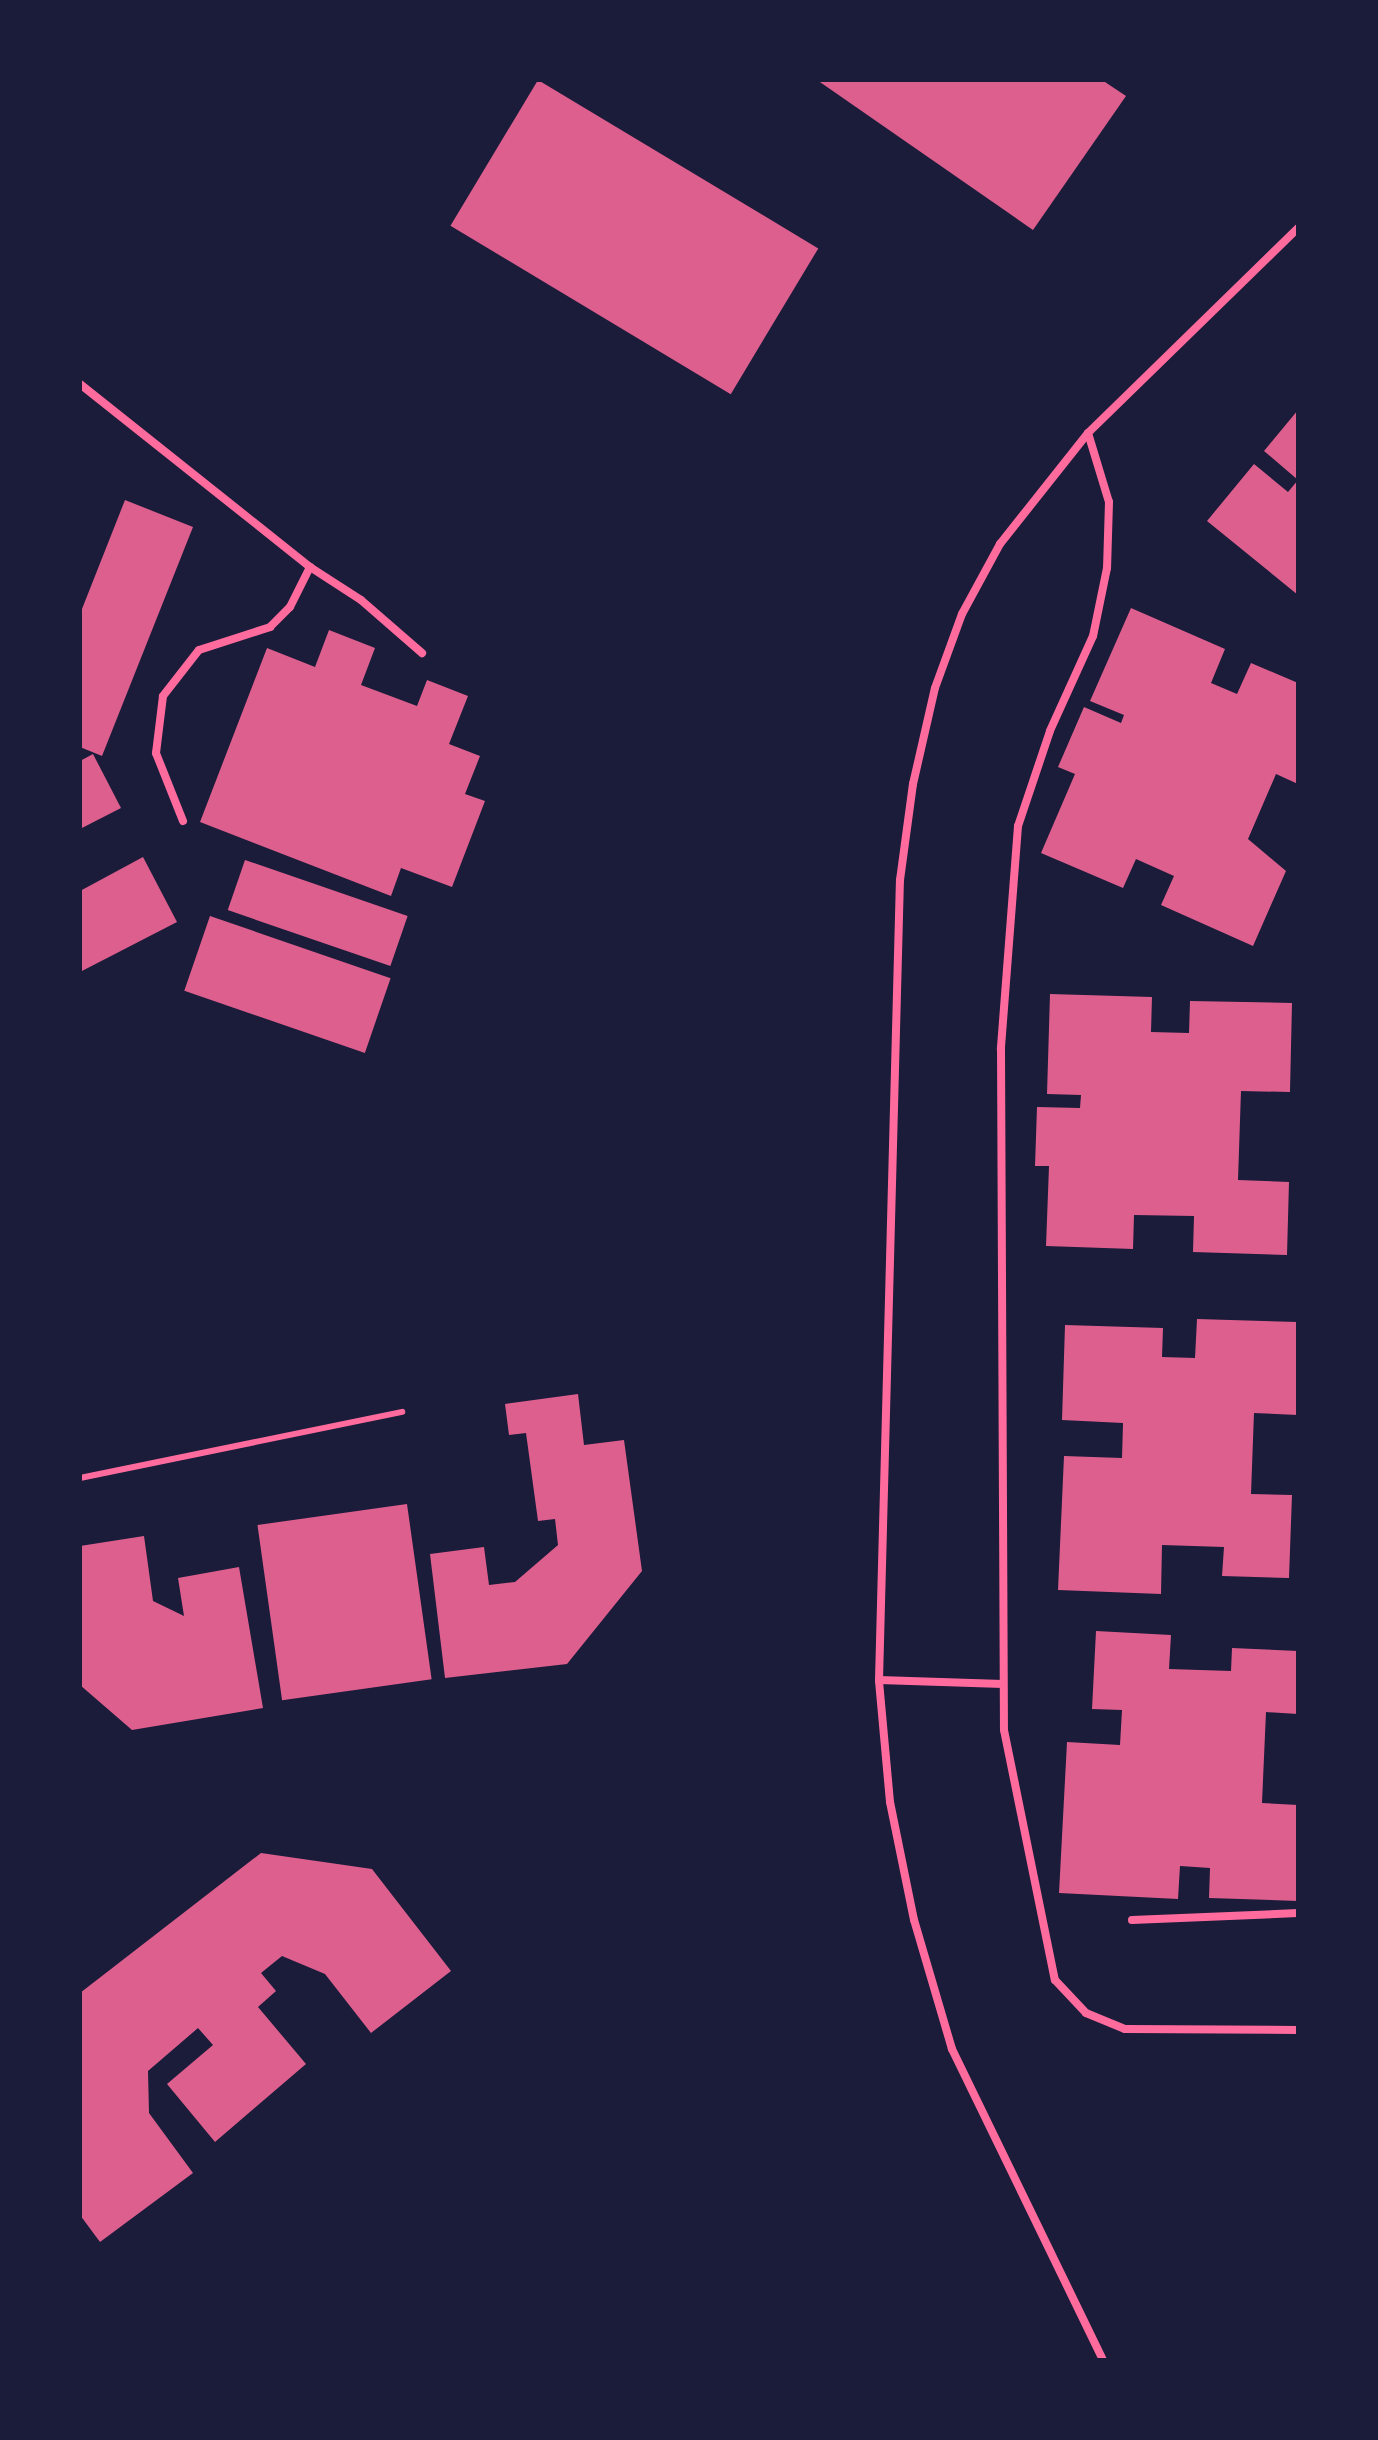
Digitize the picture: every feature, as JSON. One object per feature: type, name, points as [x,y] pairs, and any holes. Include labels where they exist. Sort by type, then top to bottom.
[{"type":"street","points":[[1103,2360],[952,2049],[911,1905],[890,1802],[879,1680],[900,880],[913,784],[935,688],[962,614],[1000,544],[1088,433],[1298,228]]},
{"type":"street","points":[[80,384],[310,567],[361,600],[422,653]]},
{"type":"street","points":[[1088,433],[1109,502],[1107,568],[1093,636],[1050,731],[1018,826],[1001,1049],[1004,1730],[1055,1980],[1086,2013],[1125,2029],[1298,2030]]},
{"type":"street","points":[[183,821],[156,753],[163,696],[199,650],[270,627],[290,607],[310,567]]},
{"type":"street","points":[[879,1680],[1003,1684]]},
{"type":"street","points":[[1132,1920],[1298,1913]]},
{"type":"lane","points":[[80,1478],[402,1412]]},
{"type":"building","points":[[538,80],[818,248],[731,394],[450,226]]},
{"type":"building","points":[[817,80],[1102,80],[1126,96],[1033,230]]},
{"type":"building","points":[[1298,410],[1298,480],[1264,451]]},
{"type":"building","points":[[1254,464],[1288,492],[1298,480],[1298,595],[1207,521]]},
{"type":"building","points":[[125,500],[193,527],[102,756],[80,747],[80,614]]},
{"type":"building","points":[[1131,608],[1225,649],[1211,683],[1237,694],[1251,663],[1298,683],[1298,784],[1276,774],[1248,839],[1286,871],[1253,946],[1161,905],[1174,876],[1136,859],[1123,888],[1041,853],[1075,774],[1058,767],[1084,707],[1121,723],[1124,715],[1090,701]]},
{"type":"building","points":[[329,630],[375,648],[361,685],[417,706],[427,680],[468,696],[449,744],[480,756],[465,794],[485,801],[452,887],[401,868],[391,896],[200,822],[267,648],[315,667]]},
{"type":"building","points":[[93,754],[121,808],[80,829],[80,761]]},
{"type":"building","points":[[143,857],[177,922],[80,972],[80,891]]},
{"type":"building","points":[[245,860],[408,916],[390,966],[228,910]]},
{"type":"building","points":[[210,916],[391,978],[365,1053],[184,991]]},
{"type":"building","points":[[1050,994],[1152,997],[1151,1032],[1189,1033],[1190,1001],[1292,1003],[1290,1092],[1241,1091],[1238,1180],[1289,1182],[1287,1255],[1193,1252],[1194,1216],[1134,1215],[1133,1249],[1046,1246],[1049,1166],[1035,1166],[1037,1107],[1080,1108],[1081,1095],[1047,1094]]},
{"type":"building","points":[[1197,1319],[1298,1322],[1298,1415],[1254,1413],[1251,1494],[1292,1495],[1289,1578],[1222,1576],[1224,1547],[1162,1545],[1161,1594],[1058,1590],[1064,1456],[1122,1458],[1123,1423],[1062,1420],[1065,1325],[1163,1328],[1162,1357],[1195,1358]]},
{"type":"building","points":[[578,1394],[584,1445],[624,1440],[642,1571],[567,1664],[445,1678],[430,1554],[484,1547],[489,1585],[515,1582],[558,1545],[555,1519],[538,1521],[526,1433],[509,1435],[505,1404]]},
{"type":"building","points":[[407,1504],[432,1679],[282,1700],[257,1525]]},
{"type":"building","points":[[144,1536],[153,1601],[184,1616],[178,1578],[239,1567],[263,1708],[132,1730],[80,1685],[80,1546]]},
{"type":"building","points":[[1096,1631],[1171,1635],[1169,1669],[1231,1671],[1232,1648],[1298,1651],[1298,1714],[1266,1712],[1262,1803],[1298,1805],[1298,1901],[1209,1898],[1210,1868],[1180,1866],[1178,1899],[1059,1893],[1067,1742],[1120,1745],[1122,1710],[1092,1709]]},
{"type":"building","points":[[261,1853],[372,1869],[451,1971],[371,2033],[325,1974],[282,1956],[261,1973],[276,1991],[258,2007],[306,2064],[215,2142],[167,2084],[213,2045],[198,2028],[148,2071],[149,2113],[193,2173],[100,2242],[80,2215],[80,1993]]}]
